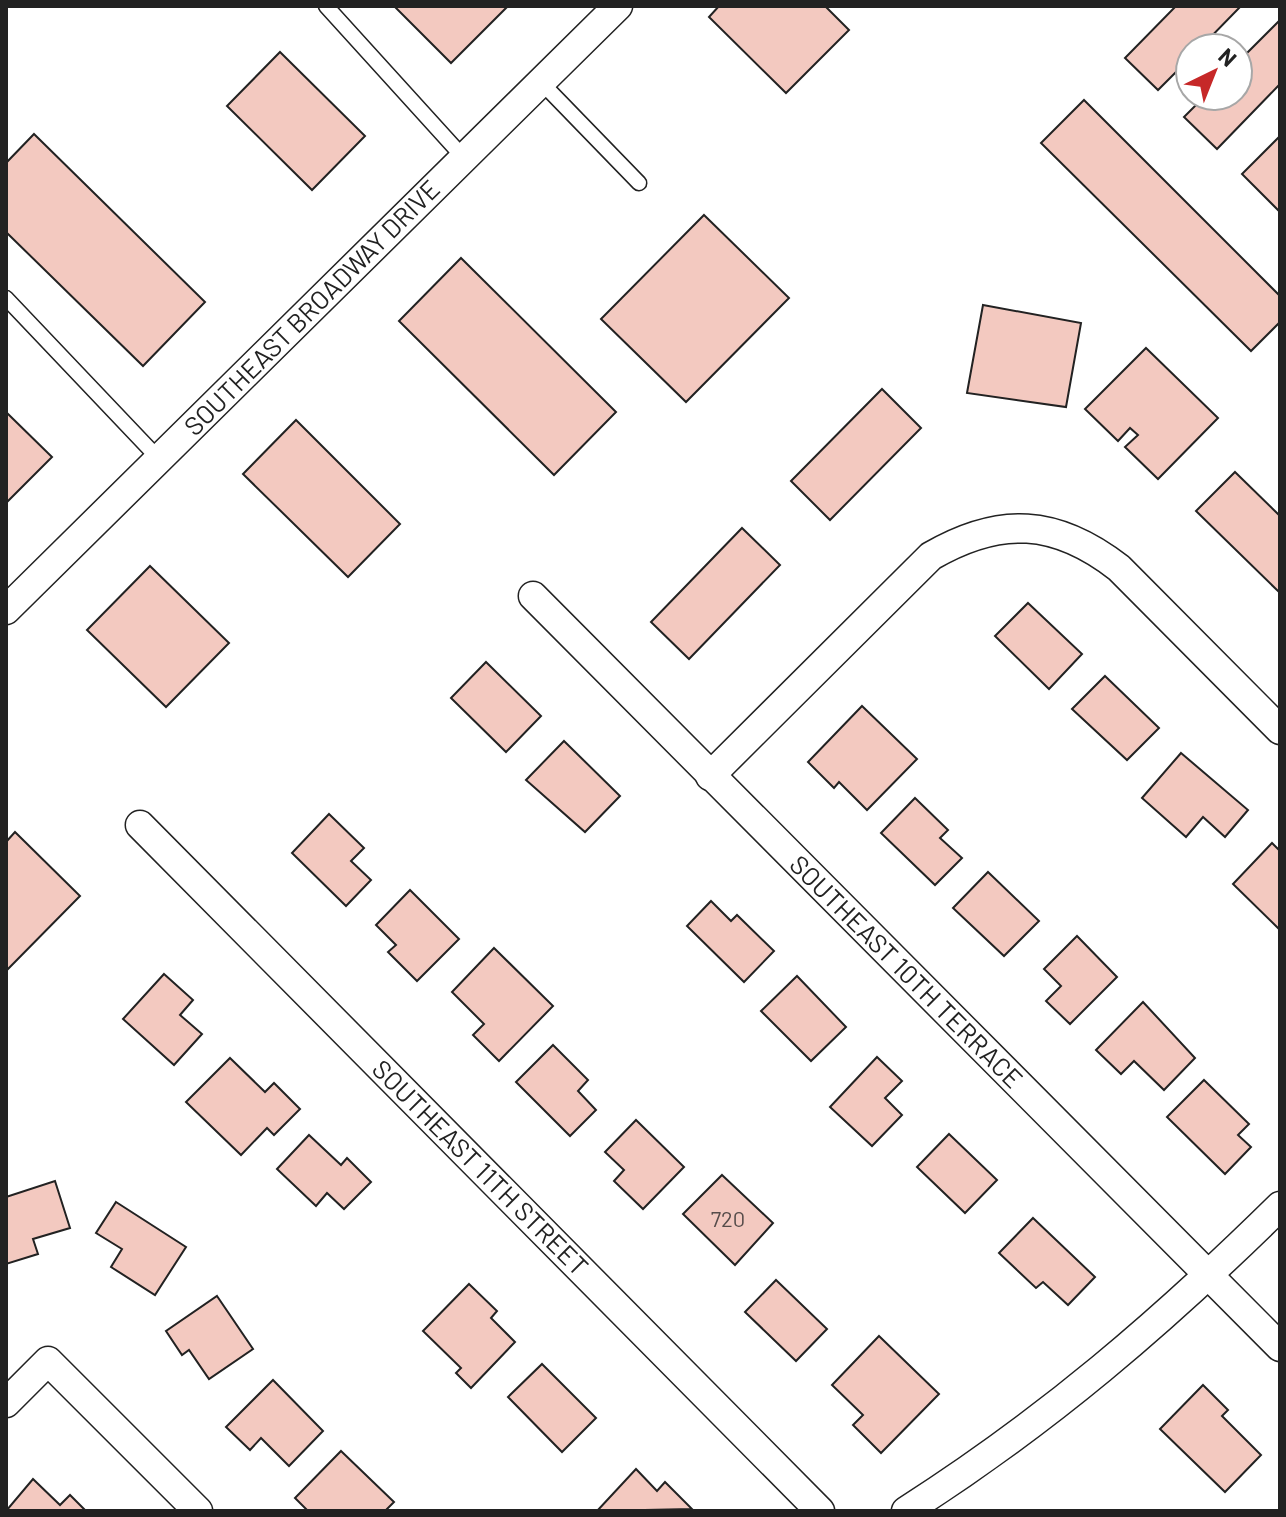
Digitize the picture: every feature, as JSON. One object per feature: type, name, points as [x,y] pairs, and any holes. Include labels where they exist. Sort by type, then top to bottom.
[{"type":"street","name":"SOUTHEAST BROADWAY DRIVE","points":[[6,608],[618,6]]},
{"type":"street","points":[[710,776],[931,556],[963,537],[1008,527],[1053,532],[1092,547],[1119,568],[1280,730]]},
{"type":"street","name":"SOUTHEAST 10TH TERRACE","points":[[533,596],[1280,1347]]},
{"type":"street","name":"SOUTHEAST 11TH STREET","points":[[140,825],[820,1511]]},
{"type":"street","points":[[906,1511],[1054,1410],[1121,1356],[1280,1206]]},
{"type":"street","points":[[6,1403],[48,1361],[198,1511]]},
{"type":"lane","points":[[326,6],[464,158]]},
{"type":"lane","points":[[541,82],[639,183]]},
{"type":"lane","points":[[6,298],[159,459]]},
{"type":"building","points":[[394,6],[508,6],[451,63]]},
{"type":"building","points":[[719,6],[825,6],[849,30],[786,93],[709,17]]},
{"type":"building","points":[[1176,6],[1241,6],[1216,32],[1174,32],[1174,74],[1158,90],[1125,58]]},
{"type":"building","points":[[1280,20],[1280,84],[1254,111],[1254,46]]},
{"type":"building","points":[[280,52],[365,136],[312,190],[227,106]]},
{"type":"building","points":[[1084,100],[1280,296],[1280,322],[1251,351],[1041,143]]},
{"type":"building","points":[[1189,112],[1253,112],[1217,149],[1184,117]]},
{"type":"building","points":[[34,134],[205,302],[143,366],[6,232],[6,163]]},
{"type":"building","points":[[1280,136],[1280,212],[1242,174]]},
{"type":"building","points":[[704,215],[789,298],[686,402],[601,319]]},
{"type":"building","points":[[461,258],[616,412],[554,475],[399,321]]},
{"type":"building","points":[[983,305],[1081,323],[1066,407],[967,393]]},
{"type":"building","points":[[1146,348],[1218,418],[1158,479],[1125,447],[1138,435],[1130,428],[1118,441],[1085,409]]},
{"type":"building","points":[[882,389],[921,428],[830,520],[791,481]]},
{"type":"building","points":[[6,412],[52,457],[6,503]]},
{"type":"building","points":[[296,420],[400,524],[348,577],[243,474]]},
{"type":"building","points":[[1235,472],[1280,516],[1280,593],[1196,511]]},
{"type":"building","points":[[742,528],[780,565],[689,659],[651,622]]},
{"type":"building","points":[[150,566],[229,643],[166,707],[87,630]]},
{"type":"building","points":[[1028,603],[1082,654],[1049,689],[995,636]]},
{"type":"building","points":[[486,662],[541,716],[506,752],[451,698]]},
{"type":"building","points":[[1105,676],[1159,728],[1127,760],[1072,709]]},
{"type":"building","points":[[862,706],[917,759],[867,810],[839,782],[834,788],[808,762]]},
{"type":"building","points":[[564,741],[620,796],[585,832],[526,780]]},
{"type":"building","points":[[1181,753],[1248,810],[1225,837],[1203,817],[1186,837],[1142,798]]},
{"type":"building","points":[[915,798],[948,830],[940,838],[962,858],[935,885],[881,833]]},
{"type":"building","points":[[329,814],[364,848],[351,861],[371,880],[346,906],[292,853]]},
{"type":"building","points":[[15,832],[80,896],[6,971],[6,842]]},
{"type":"building","points":[[1272,843],[1280,851],[1280,930],[1233,884]]},
{"type":"building","points":[[988,872],[1039,921],[1004,956],[953,908]]},
{"type":"building","points":[[410,890],[459,939],[417,981],[388,952],[396,945],[376,925]]},
{"type":"building","points":[[711,901],[731,921],[737,915],[774,951],[744,982],[687,926]]},
{"type":"building","points":[[1077,936],[1117,977],[1070,1024],[1046,1001],[1061,986],[1044,969]]},
{"type":"building","points":[[494,948],[553,1006],[499,1061],[473,1035],[484,1024],[452,992]]},
{"type":"building","points":[[164,974],[193,1000],[180,1015],[202,1034],[174,1065],[123,1019]]},
{"type":"building","points":[[797,976],[846,1027],[811,1061],[761,1011]]},
{"type":"building","points":[[1143,1002],[1195,1058],[1164,1090],[1134,1061],[1121,1074],[1096,1050]]},
{"type":"building","points":[[553,1045],[588,1080],[578,1091],[596,1110],[570,1136],[516,1082]]},
{"type":"building","points":[[877,1057],[902,1081],[885,1098],[902,1115],[872,1146],[830,1107]]},
{"type":"building","points":[[230,1058],[265,1092],[274,1083],[300,1109],[274,1135],[267,1128],[241,1155],[186,1102]]},
{"type":"building","points":[[1204,1080],[1249,1124],[1238,1135],[1251,1147],[1225,1174],[1167,1117]]},
{"type":"building","points":[[636,1120],[684,1167],[643,1209],[614,1181],[624,1170],[605,1152]]},
{"type":"building","points":[[949,1134],[997,1180],[965,1213],[917,1167]]},
{"type":"building","points":[[309,1135],[341,1165],[347,1158],[371,1182],[344,1209],[327,1193],[316,1206],[277,1169]]},
{"type":"building","points":[[722,1175],[773,1223],[735,1265],[683,1214]]},
{"type":"building","points":[[55,1181],[70,1228],[33,1239],[38,1254],[6,1264],[6,1197]]},
{"type":"building","points":[[116,1202],[186,1247],[155,1295],[111,1267],[122,1249],[96,1233]]},
{"type":"building","points":[[1033,1218],[1095,1277],[1068,1305],[1043,1282],[1036,1288],[999,1253]]},
{"type":"building","points":[[776,1280],[827,1329],[796,1361],[745,1312]]},
{"type":"building","points":[[469,1284],[497,1311],[491,1318],[515,1342],[471,1388],[456,1373],[461,1368],[423,1331]]},
{"type":"building","points":[[217,1296],[253,1349],[209,1379],[189,1350],[182,1355],[166,1331]]},
{"type":"building","points":[[879,1336],[939,1394],[881,1453],[853,1425],[863,1415],[832,1385]]},
{"type":"building","points":[[542,1364],[596,1418],[562,1452],[508,1397]]},
{"type":"building","points":[[273,1380],[323,1431],[289,1466],[261,1438],[250,1450],[226,1427]]},
{"type":"building","points":[[1203,1385],[1228,1410],[1222,1416],[1261,1455],[1225,1492],[1160,1429]]},
{"type":"building","points":[[341,1451],[394,1502],[385,1511],[308,1511],[295,1498]]},
{"type":"building","points":[[636,1469],[657,1491],[665,1482],[692,1509],[597,1511]]},
{"type":"building","points":[[33,1479],[60,1505],[70,1495],[86,1511],[6,1511]]}]
